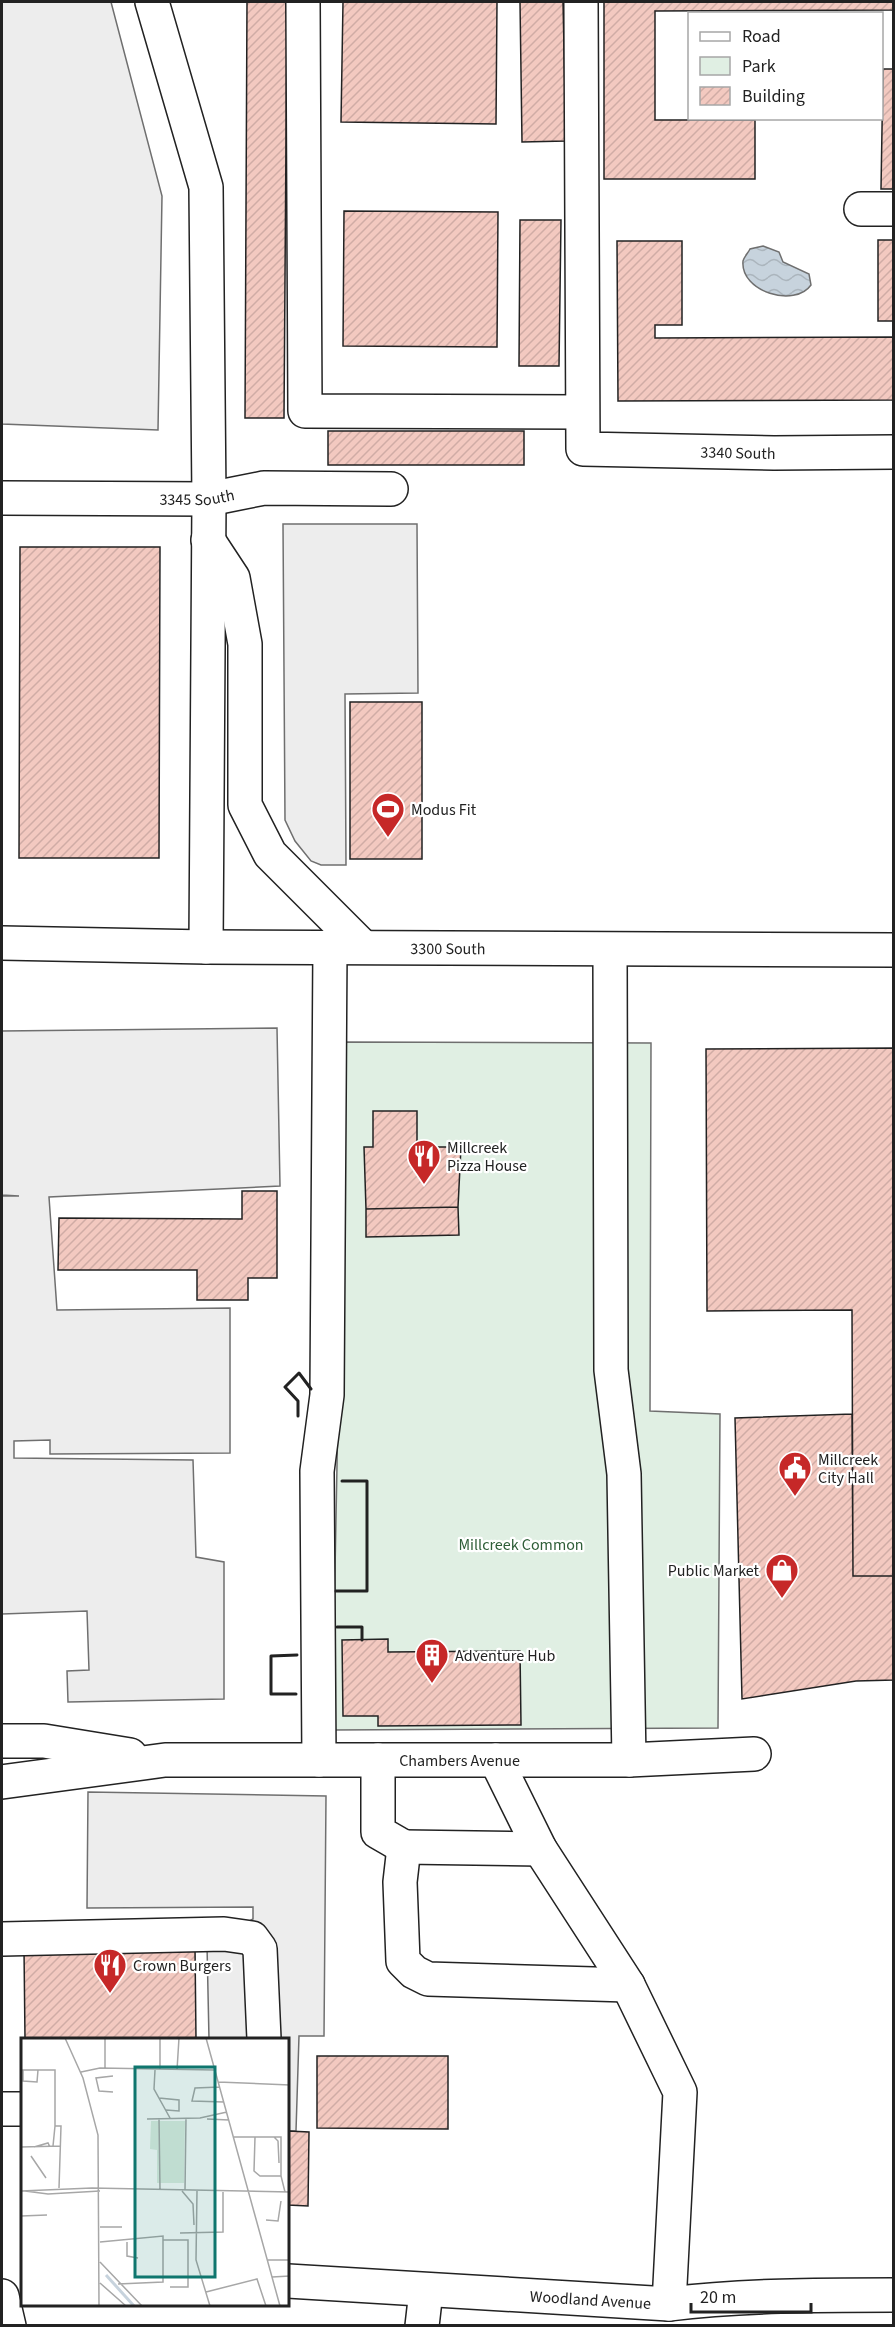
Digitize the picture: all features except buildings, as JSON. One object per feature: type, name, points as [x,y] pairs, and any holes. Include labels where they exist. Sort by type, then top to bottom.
[{"type":"street","points":[[152,2],[206,187],[209,499],[206,946]]},
{"type":"street","points":[[303,2],[305,411],[582,412],[581,2]]},
{"type":"street","points":[[861,209],[894,209]]},
{"type":"street","name":"3340 South","points":[[582,412],[583,449],[774,453],[894,452]]},
{"type":"street","name":"3345 South","points":[[2,498],[209,499],[264,488],[391,489]]},
{"type":"street","points":[[208,540],[233,578],[245,644],[245,805],[270,854],[363,947]]},
{"type":"street","name":"3300 South","points":[[2,943],[609,950],[894,950]]},
{"type":"street","points":[[319,1760],[316,1471],[327,1395],[330,947]]},
{"type":"street","points":[[609,950],[611,1370],[624,1474],[629,1760]]},
{"type":"street","name":"Chambers Avenue","points":[[2,1741],[44,1741],[165,1760]]},
{"type":"street","name":"Chambers Avenue","points":[[2,1782],[165,1760],[629,1760],[754,1754]]},
{"type":"street","points":[[378,1760],[378,1832],[404,1847],[540,1848]]},
{"type":"street","points":[[496,1760],[540,1848],[628,1985],[680,2092],[669,2304]]},
{"type":"street","points":[[404,1847],[400,1882],[403,1961],[414,1972],[428,1979],[628,1985]]},
{"type":"street","points":[[2,1939],[224,1934],[252,1938],[260,1949],[264,2038]]},
{"type":"street","points":[[2,2109],[21,2109]]},
{"type":"street","name":"Woodland Avenue","points":[[290,2281],[426,2290],[614,2313],[701,2300],[798,2295],[894,2295]]},
{"type":"street","points":[[9,2325],[2,2295],[21,2289]]},
{"type":"street","points":[[422,2325],[426,2290]]},
{"type":"green space","name":"Millcreek Common","points":[[345,1042],[651,1043],[650,1411],[720,1414],[718,1728],[332,1730]]},
{"type":"shaded area","points":[[2,2],[111,2],[162,196],[158,430],[2,424]]},
{"type":"shaded area","points":[[283,524],[417,524],[418,693],[345,694],[346,865],[321,865],[311,861],[295,841],[285,820]]},
{"type":"shaded area","points":[[277,1028],[280,1186],[49,1197],[57,1310],[230,1308],[230,1453],[50,1454],[50,1440],[14,1441],[14,1458],[193,1460],[196,1557],[224,1562],[224,1699],[68,1702],[67,1671],[89,1670],[87,1611],[2,1614],[2,1196],[19,1196],[2,1195],[2,1031]]},
{"type":"shaded area","points":[[88,1792],[326,1796],[324,2036],[299,2036],[296,2131],[290,2131],[290,2038],[209,2038],[207,1945],[253,1919],[253,1907],[87,1908]]},
{"type":"water","points":[[763,246],[779,252],[783,262],[809,274],[811,285],[803,292],[782,296],[759,288],[750,281],[744,272],[743,261],[750,249]]},
{"type":"wall","points":[[298,1416],[298,1401],[285,1387],[299,1373],[311,1389]]},
{"type":"wall","points":[[336,1591],[367,1591],[367,1481],[342,1481]]},
{"type":"wall","points":[[337,1627],[362,1627],[362,1640]]},
{"type":"wall","points":[[296,1694],[271,1694],[271,1656],[297,1655]]},
{"type":"place","name":"Modus Fit","points":[[388,838]]},
{"type":"place","name":"Millcreek Pizza House","points":[[424,1185]]},
{"type":"place","name":"Millcreek City Hall","points":[[795,1497]]},
{"type":"place","name":"Public Market","points":[[782,1599]]},
{"type":"place","name":"Adventure Hub","points":[[432,1684]]},
{"type":"place","name":"Crown Burgers","points":[[110,1994]]}]
